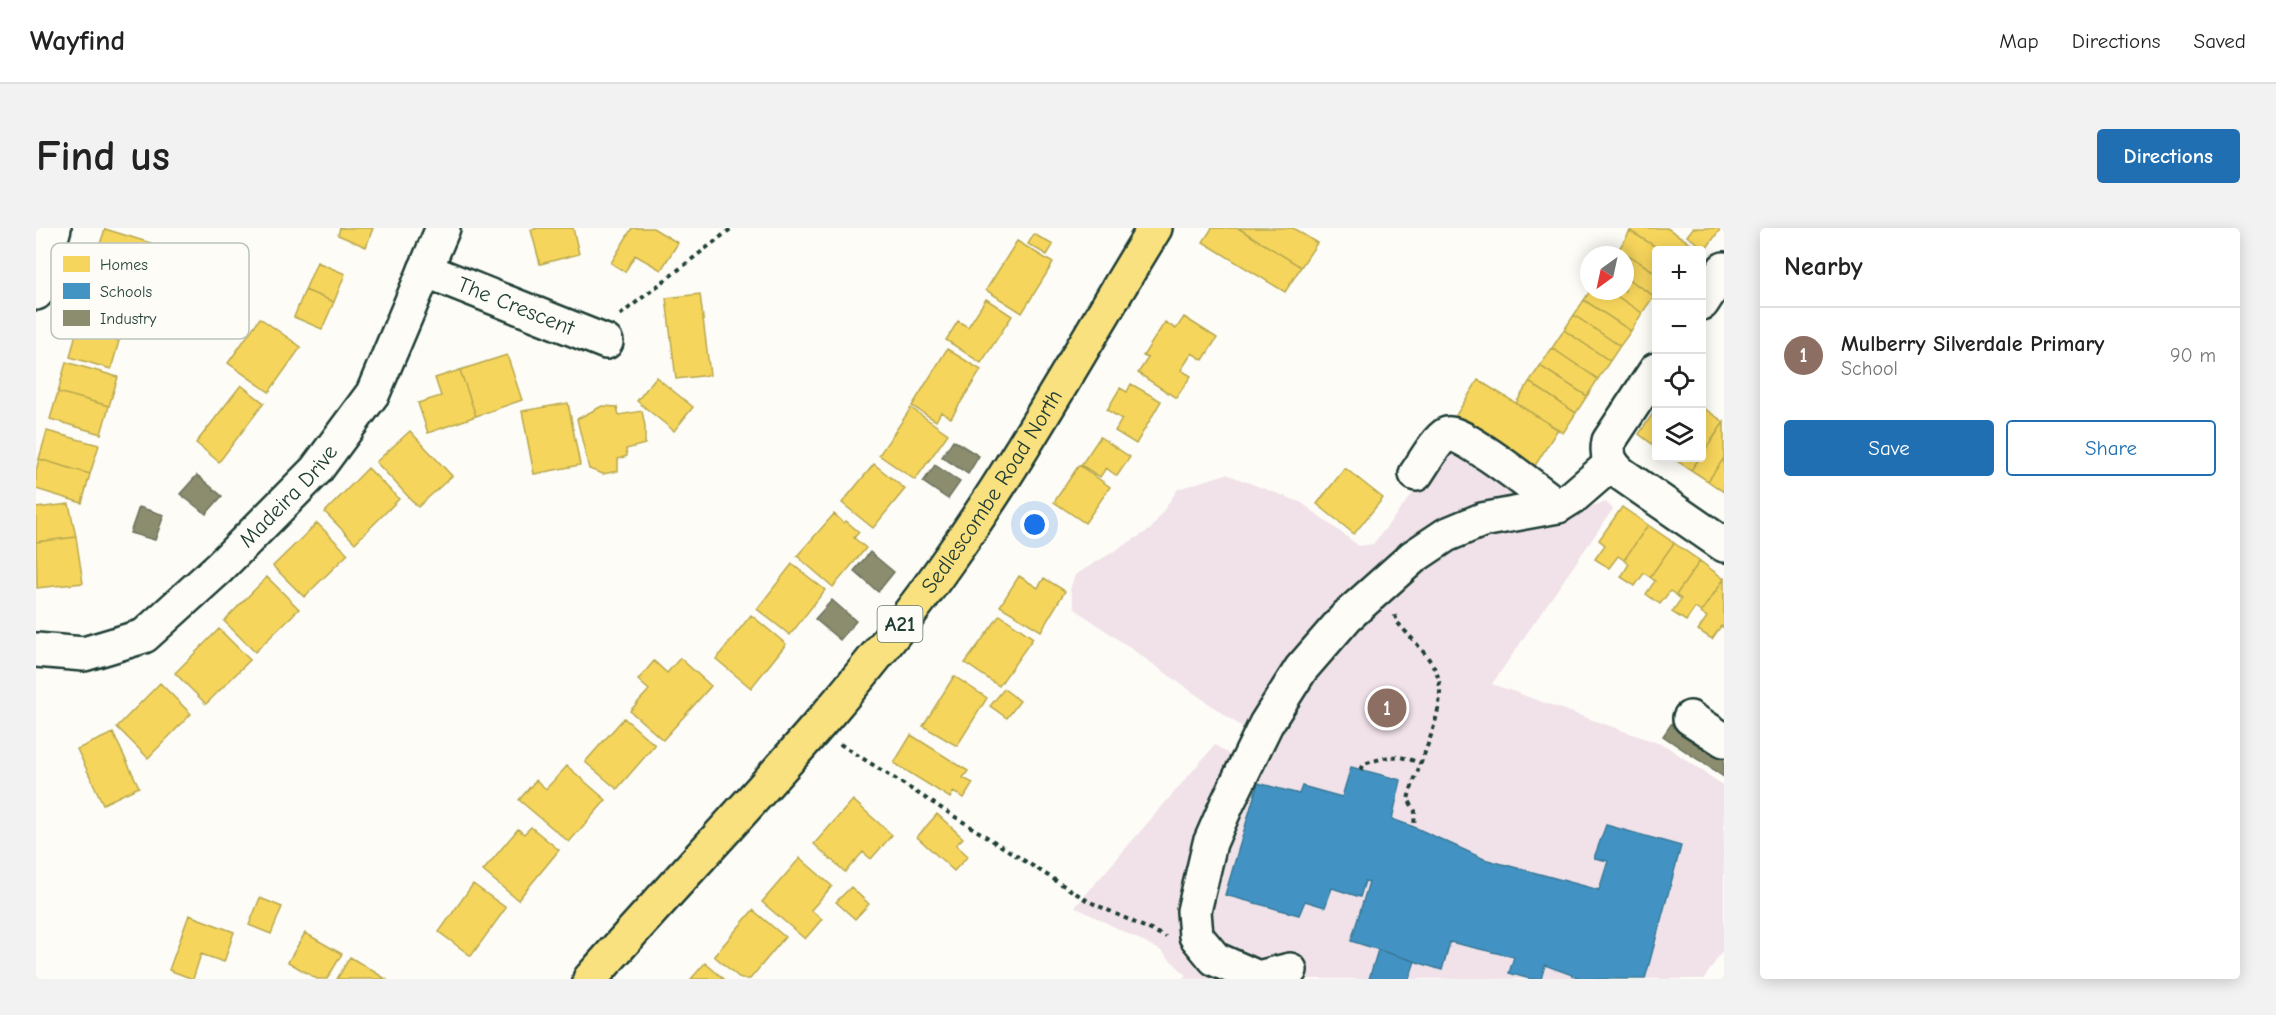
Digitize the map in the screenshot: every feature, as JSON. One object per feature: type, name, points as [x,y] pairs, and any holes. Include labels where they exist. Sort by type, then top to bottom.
[{"type":"highway","name":"Sedlescombe Road North","points":[[590,979],[817,728],[950,559],[1048,407],[1155,228]]},
{"type":"street","points":[[36,293],[54,228]]},
{"type":"street","name":"Madeira Drive","points":[[36,650],[84,654],[144,636],[219,568],[316,470],[373,393],[443,228]]},
{"type":"street","points":[[1703,300],[1724,269]]},
{"type":"street","name":"The Crescent","points":[[425,270],[597,338]]},
{"type":"street","points":[[1652,376],[1609,441],[1606,453],[1611,464],[1620,473],[1724,545]]},
{"type":"street","points":[[1416,474],[1438,443],[1447,434],[1454,433],[1558,506]]},
{"type":"street","points":[[1290,970],[1258,978],[1215,959],[1196,936],[1194,911],[1210,843],[1266,724],[1308,661],[1347,616],[1413,557],[1446,535],[1482,520],[1558,506],[1575,496],[1611,464]]},
{"type":"street","points":[[1690,718],[1724,740]]},
{"type":"path","points":[[597,338],[732,228]]},
{"type":"path","points":[[1395,573],[1392,605],[1397,622],[1437,673],[1440,690],[1438,715],[1408,799],[1415,811],[1414,827]]},
{"type":"path","points":[[817,728],[1089,901],[1172,940],[1196,936]]},
{"type":"path","points":[[1361,770],[1364,764],[1401,756],[1420,764]]},
{"type":"shaded area","points":[[1455,440],[1533,495],[1498,507],[1503,534],[1563,525],[1592,506],[1606,502],[1613,509],[1492,684],[1666,746],[1724,786],[1724,948],[1704,979],[1182,979],[1186,975],[1160,950],[1075,907],[1215,745],[1230,755],[1249,732],[1075,609],[1070,589],[1075,575],[1151,529],[1178,489],[1226,474],[1302,503],[1359,546],[1373,544]]},
{"type":"building: Homes","points":[[340,228],[373,228],[366,247],[338,235]]},
{"type":"building: Homes","points":[[573,228],[579,254],[540,264],[531,230]]},
{"type":"building: Homes","points":[[632,228],[653,228],[678,243],[661,270],[635,255],[625,272],[611,263]]},
{"type":"building: Homes","points":[[1212,228],[1238,228],[1301,267],[1285,292],[1203,242]]},
{"type":"building: Homes","points":[[1238,228],[1293,228],[1317,243],[1301,267]]},
{"type":"building: Homes","points":[[1632,228],[1667,228],[1690,243],[1688,246],[1654,246],[1630,231]]},
{"type":"building: Homes","points":[[1693,228],[1721,228],[1706,249],[1706,246],[1702,246],[1687,236]]},
{"type":"building: Homes","points":[[105,229],[150,243],[100,243]]},
{"type":"building: Homes","points":[[1630,231],[1654,246],[1652,246],[1652,270],[1634,259],[1634,246],[1621,246]]},
{"type":"building: Homes","points":[[1034,234],[1053,245],[1047,255],[1028,244]]},
{"type":"building: Homes","points":[[1017,241],[1053,263],[1022,313],[986,290]]},
{"type":"building: Homes","points":[[1634,259],[1652,270],[1652,295],[1634,283]]},
{"type":"building: Homes","points":[[317,262],[345,274],[334,302],[305,290]]},
{"type":"building: Homes","points":[[1634,283],[1652,295],[1652,299],[1642,313],[1622,300],[1634,300]]},
{"type":"building: Homes","points":[[305,290],[334,302],[322,329],[294,317]]},
{"type":"building: Homes","points":[[700,294],[710,375],[676,379],[666,298]]},
{"type":"building: Homes","points":[[986,299],[1012,316],[981,363],[946,340],[958,321],[968,327]]},
{"type":"building: Homes","points":[[1584,300],[1622,300],[1642,313],[1631,331]]},
{"type":"building: Homes","points":[[1584,300],[1631,331],[1620,346],[1574,315]]},
{"type":"building: Homes","points":[[1574,315],[1620,346],[1610,361],[1564,330]]},
{"type":"building: Homes","points":[[1184,317],[1217,338],[1203,360],[1192,353],[1181,370],[1191,376],[1176,398],[1138,373],[1148,358],[1143,356],[1165,322],[1176,329]]},
{"type":"building: Homes","points":[[260,318],[301,347],[269,392],[228,363],[245,339],[249,339],[249,333]]},
{"type":"building: Homes","points":[[1564,330],[1610,361],[1598,379],[1552,348]]},
{"type":"building: Homes","points":[[74,339],[119,341],[111,369],[70,357]]},
{"type":"building: Homes","points":[[1552,348],[1598,379],[1587,396],[1540,366]]},
{"type":"building: Homes","points":[[947,349],[981,370],[951,418],[941,412],[936,421],[912,406]]},
{"type":"building: Homes","points":[[507,355],[522,400],[476,416],[460,370]]},
{"type":"building: Homes","points":[[66,362],[118,377],[109,406],[58,392]]},
{"type":"building: Homes","points":[[1540,366],[1587,396],[1576,413],[1529,382]]},
{"type":"building: Homes","points":[[460,370],[476,416],[428,433],[418,403],[441,396],[435,378]]},
{"type":"building: Homes","points":[[656,377],[693,407],[674,431],[637,401]]},
{"type":"building: Homes","points":[[1478,380],[1558,429],[1533,469],[1453,420]]},
{"type":"building: Homes","points":[[1529,382],[1576,413],[1563,433],[1516,403]]},
{"type":"building: Homes","points":[[1131,384],[1161,401],[1136,444],[1115,431],[1122,419],[1107,410],[1120,388],[1127,392]]},
{"type":"building: Homes","points":[[241,385],[264,403],[219,462],[196,443]]},
{"type":"building: Homes","points":[[58,392],[109,406],[101,434],[50,419]]},
{"type":"building: Homes","points":[[568,403],[580,465],[534,474],[522,411]]},
{"type":"building: Homes","points":[[602,406],[617,407],[619,415],[642,411],[645,426],[645,444],[626,449],[627,456],[618,459],[618,471],[603,474],[589,469],[577,419]]},
{"type":"building: Homes","points":[[911,408],[948,434],[915,480],[879,455]]},
{"type":"building: Homes","points":[[1706,410],[1724,422],[1706,449]]},
{"type":"building: Homes","points":[[1652,415],[1652,444],[1639,434]]},
{"type":"building: Homes","points":[[1724,422],[1724,458],[1708,481],[1691,470],[1696,462],[1706,462],[1706,448]]},
{"type":"building: Homes","points":[[47,431],[99,445],[90,474],[39,459]]},
{"type":"building: Homes","points":[[410,431],[452,476],[418,507],[376,462]]},
{"type":"building: Homes","points":[[1100,437],[1130,457],[1117,476],[1106,468],[1100,477],[1081,465]]},
{"type":"building: Homes","points":[[1724,458],[1724,492],[1708,481]]},
{"type":"building: Homes","points":[[39,459],[90,474],[82,503],[36,489]]},
{"type":"building: Homes","points":[[1678,462],[1697,462],[1691,470]]},
{"type":"building: Homes","points":[[874,464],[905,489],[873,528],[842,503]]},
{"type":"building: Homes","points":[[1079,465],[1110,487],[1085,523],[1054,502]]},
{"type":"building: Homes","points":[[368,468],[399,499],[355,543],[325,512]]},
{"type":"building: Homes","points":[[1345,468],[1383,498],[1354,534],[1317,504]]},
{"type":"building: Homes","points":[[69,504],[76,537],[36,542],[36,508]]},
{"type":"building: Homes","points":[[1622,507],[1648,525],[1624,560],[1618,556],[1609,568],[1595,559],[1605,545],[1599,540]]},
{"type":"building: Homes","points":[[834,514],[859,532],[854,538],[866,548],[833,587],[797,556]]},
{"type":"building: Homes","points":[[317,523],[348,554],[304,597],[273,566]]},
{"type":"building: Homes","points":[[1648,525],[1674,543],[1650,577],[1644,573],[1635,586],[1621,577],[1629,564],[1624,560]]},
{"type":"building: Homes","points":[[76,537],[83,583],[37,588],[36,542]]},
{"type":"building: Homes","points":[[1674,543],[1700,561],[1676,595],[1670,591],[1660,604],[1646,594],[1655,581],[1650,577]]},
{"type":"building: Homes","points":[[1700,561],[1724,579],[1701,612],[1695,608],[1686,621],[1672,612],[1681,599],[1676,595]]},
{"type":"building: Homes","points":[[792,564],[825,590],[790,635],[757,609]]},
{"type":"building: Homes","points":[[1019,576],[1038,588],[1044,578],[1065,591],[1041,631],[1000,606]]},
{"type":"building: Homes","points":[[267,577],[299,609],[255,652],[224,621]]},
{"type":"building: Homes","points":[[1724,579],[1724,628],[1721,626],[1712,639],[1698,630],[1707,617],[1701,613]]},
{"type":"building: Homes","points":[[751,615],[786,644],[751,688],[716,659]]},
{"type":"building: Homes","points":[[1000,615],[1033,638],[999,686],[965,663]]},
{"type":"building: Homes","points":[[219,629],[250,660],[206,704],[175,673]]},
{"type":"building: Homes","points":[[680,658],[711,686],[663,740],[630,711],[649,690],[638,680],[654,661],[667,673]]},
{"type":"building: Homes","points":[[954,676],[987,698],[957,746],[923,726]]},
{"type":"building: Homes","points":[[160,683],[191,714],[148,758],[117,727]]},
{"type":"building: Homes","points":[[1004,689],[1020,701],[1007,718],[990,706]]},
{"type":"building: Homes","points":[[624,718],[655,745],[617,789],[585,762]]},
{"type":"building: Homes","points":[[113,733],[139,787],[103,804],[77,749]]},
{"type":"building: Homes","points":[[911,735],[968,771],[963,778],[973,783],[964,798],[953,792],[950,798],[894,763]]},
{"type":"building: Homes","points":[[567,766],[606,800],[569,842],[519,800],[536,780],[546,789]]},
{"type":"building: Homes","points":[[853,800],[892,835],[871,859],[863,852],[845,872],[814,844]]},
{"type":"building: Homes","points":[[937,814],[963,838],[956,845],[968,856],[954,871],[917,837]]},
{"type":"building: Homes","points":[[531,827],[559,850],[518,900],[483,871],[518,829],[524,834]]},
{"type":"building: Homes","points":[[800,858],[832,886],[811,910],[822,919],[805,939],[762,902]]},
{"type":"building: Homes","points":[[473,884],[506,908],[471,956],[439,932]]},
{"type":"building: Homes","points":[[851,887],[869,904],[855,919],[836,902]]},
{"type":"building: Homes","points":[[260,898],[282,907],[271,934],[249,925]]},
{"type":"building: Homes","points":[[753,910],[785,937],[750,979],[741,979],[714,956]]},
{"type":"building: Homes","points":[[189,915],[234,932],[224,962],[201,954],[193,979],[169,970]]},
{"type":"building: Homes","points":[[305,933],[342,954],[327,979],[317,979],[288,962]]},
{"type":"building: Homes","points":[[350,957],[386,979],[337,979]]},
{"type":"building: Homes","points":[[705,963],[724,979],[691,979]]},
{"type":"building: Schools","points":[[1351,767],[1401,780],[1392,819],[1484,859],[1599,890],[1608,861],[1594,858],[1606,825],[1681,846],[1645,979],[1583,979],[1545,965],[1541,979],[1530,979],[1509,973],[1514,957],[1450,942],[1442,970],[1351,941],[1369,882],[1365,881],[1360,897],[1332,888],[1325,907],[1305,901],[1299,915],[1225,895],[1258,783],[1299,794],[1302,786],[1342,797]]},
{"type":"building: Schools","points":[[1378,950],[1415,961],[1409,979],[1369,979]]},
{"type":"building: Industry","points":[[953,440],[979,456],[968,474],[942,457]]},
{"type":"building: Industry","points":[[935,465],[960,482],[948,499],[923,482]]},
{"type":"building: Industry","points":[[197,475],[222,496],[206,514],[180,494]]},
{"type":"building: Industry","points":[[139,507],[164,515],[155,540],[130,533]]},
{"type":"building: Industry","points":[[870,552],[894,572],[878,592],[854,571]]},
{"type":"building: Industry","points":[[832,600],[856,621],[840,640],[815,619]]},
{"type":"building: Industry","points":[[1676,717],[1724,750],[1724,777],[1663,736]]},
{"type":"place","name":"Mulberry Silverdale Primary","points":[[1387,708]]}]
